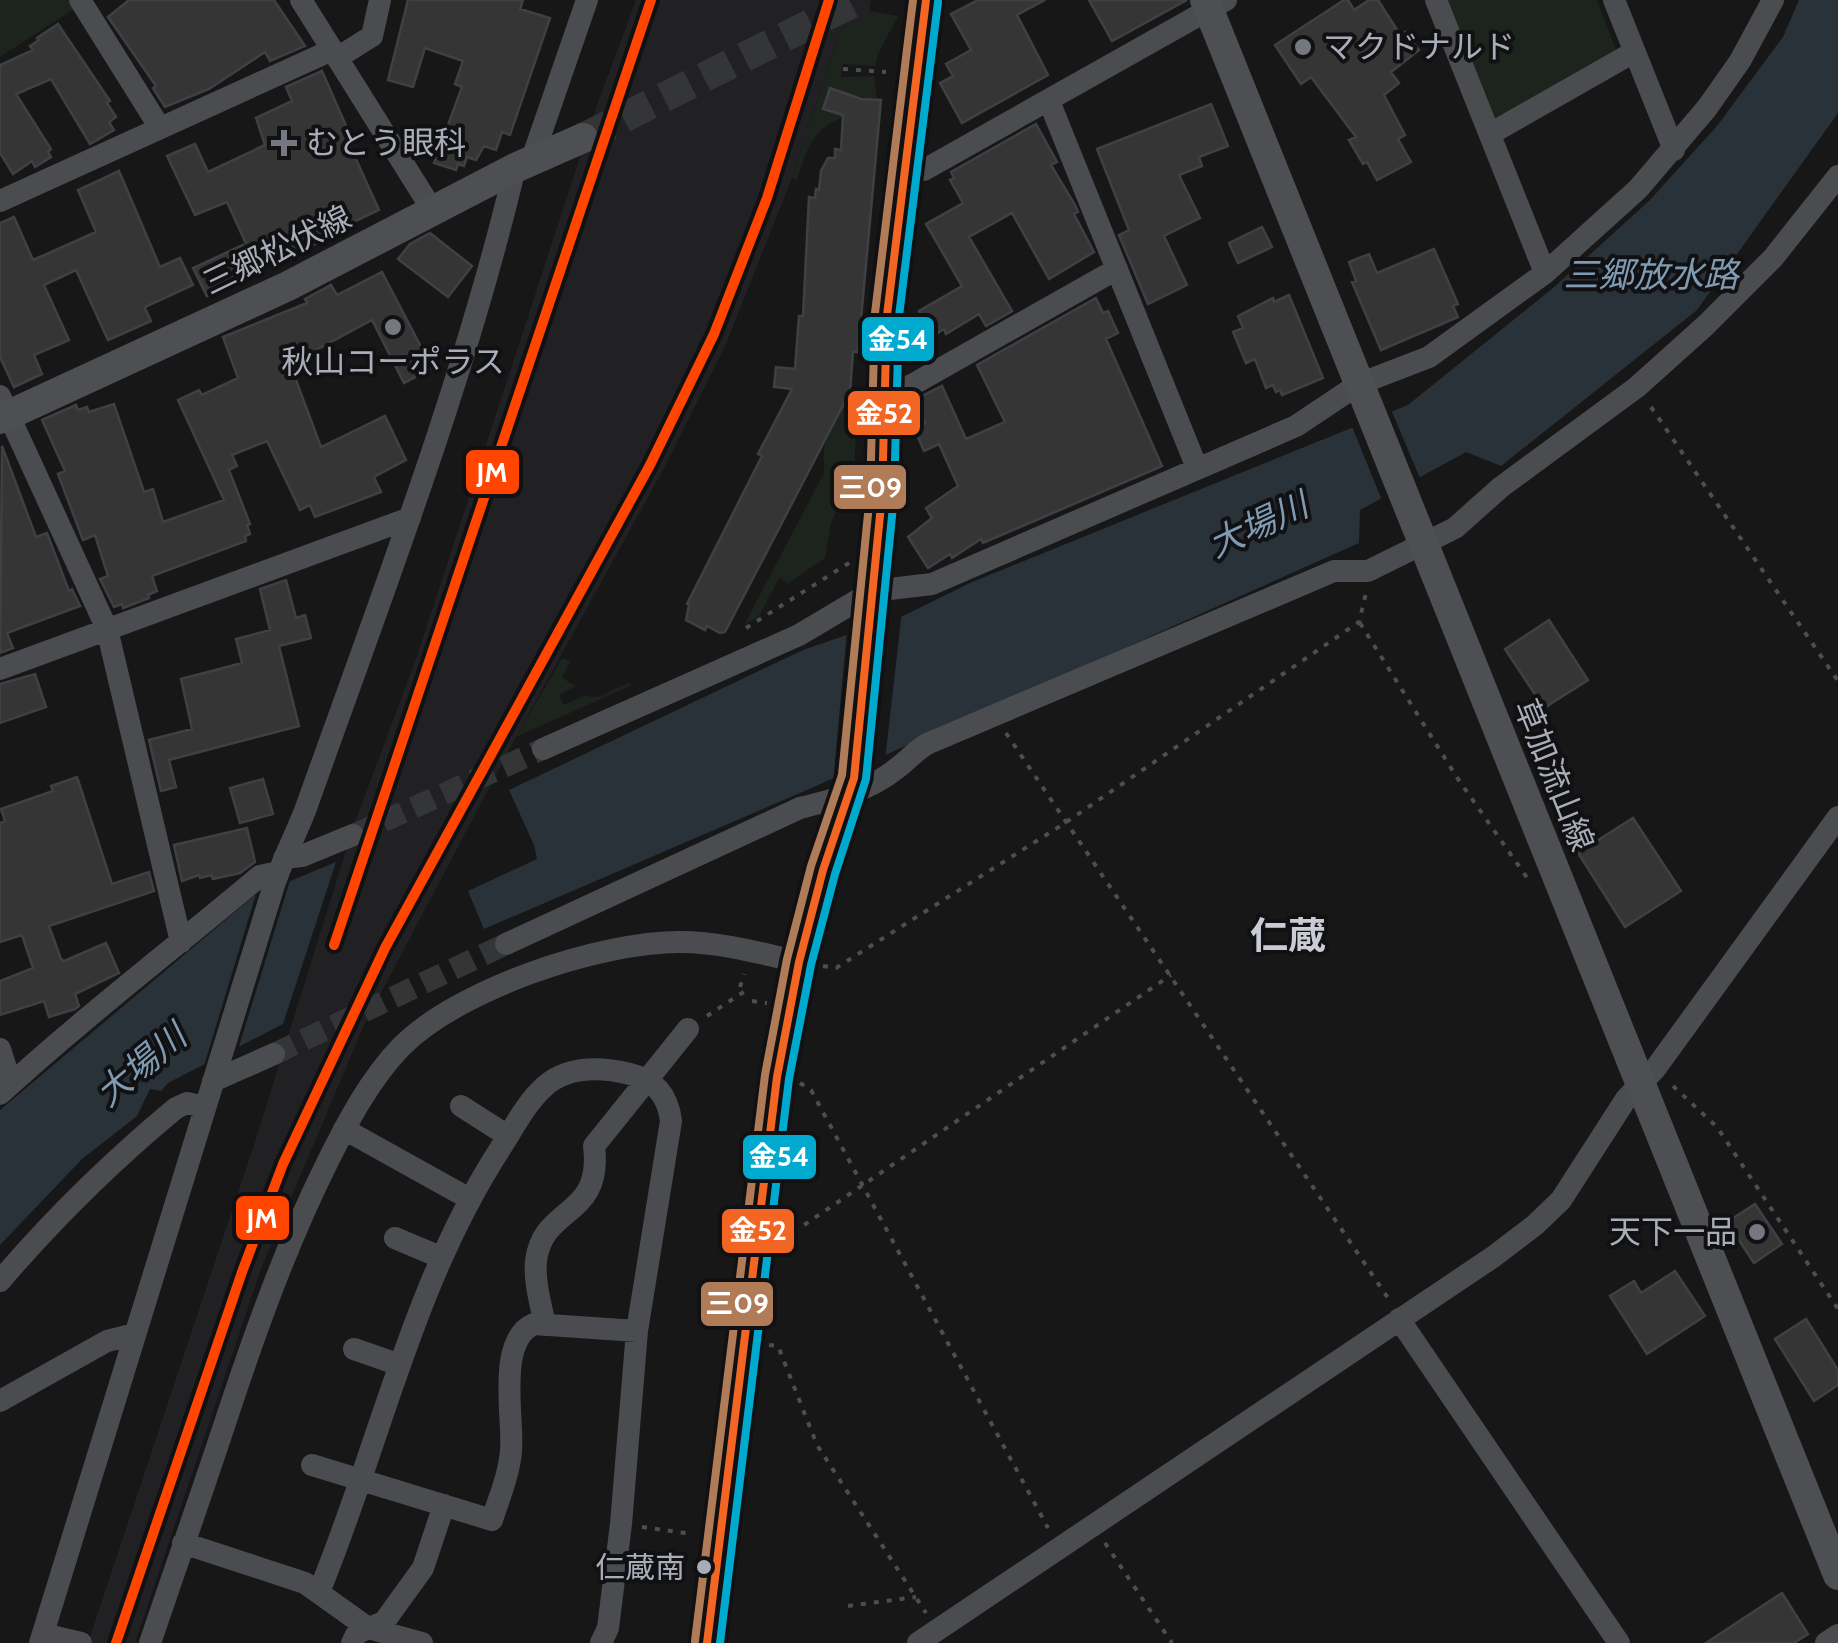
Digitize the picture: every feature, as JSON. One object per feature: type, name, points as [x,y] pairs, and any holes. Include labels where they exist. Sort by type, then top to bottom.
[{"type":"main road","name":"草加流山線","points":[[1213,3],[1410,512],[1648,1076],[1836,1557]]},
{"type":"main road","name":"三郷松伏線","points":[[3,410],[288,286],[523,164],[583,138]]},
{"type":"street","points":[[80,0],[160,128]]},
{"type":"street","points":[[301,0],[433,211]]},
{"type":"street","points":[[0,201],[372,36],[380,0]]},
{"type":"street","points":[[80,1643],[41,1639],[204,1107],[279,872],[302,820],[410,518],[523,164],[587,0]]},
{"type":"street","points":[[706,1643],[777,1077],[799,962],[852,787],[882,495],[887,315],[926,0]]},
{"type":"street","points":[[1436,0],[1545,272]]},
{"type":"street","points":[[1614,0],[1674,150]]},
{"type":"street","points":[[543,749],[872,602],[932,584],[1296,426],[1430,357],[1545,272],[1609,217],[1674,150],[1740,62],[1773,0]]},
{"type":"street","points":[[907,169],[924,170],[1213,3]]},
{"type":"street","points":[[1490,134],[1634,52]]},
{"type":"street","points":[[1049,101],[1197,468]]},
{"type":"street","points":[[506,944],[800,808],[896,770],[909,755],[927,744],[1334,571],[1368,571],[1424,545],[1467,520],[1501,486],[1637,386],[1706,325],[1773,258],[1838,176]]},
{"type":"street","points":[[886,389],[910,386],[1116,269]]},
{"type":"street","points":[[3,410],[107,629],[182,942]]},
{"type":"street","points":[[0,669],[410,518]]},
{"type":"street","points":[[932,1637],[1493,1257],[1549,1213],[1626,1098],[1648,1076],[1838,817]]},
{"type":"street","points":[[5,1089],[63,1036],[260,876],[279,872],[302,856],[352,836]]},
{"type":"street","points":[[150,1643],[283,1258],[344,1129],[401,1047],[453,1008],[542,970],[624,947],[680,942],[750,950],[799,962]]},
{"type":"street","points":[[545,1325],[536,1273],[540,1246],[554,1222],[583,1202],[597,1169],[594,1146],[688,1029]]},
{"type":"street","points":[[0,1049],[5,1089]]},
{"type":"street","points":[[217,1071],[274,1054]]},
{"type":"street","points":[[319,1592],[344,1532],[440,1257],[468,1198],[544,1086],[568,1072],[606,1070],[652,1082],[669,1106],[670,1121],[636,1331],[621,1524],[608,1628],[601,1643]]},
{"type":"street","points":[[0,1280],[120,1154],[176,1108],[187,1103],[204,1107]]},
{"type":"street","points":[[462,1106],[508,1136]]},
{"type":"street","points":[[344,1129],[468,1198]]},
{"type":"street","points":[[395,1238],[440,1257]]},
{"type":"street","points":[[1400,1318],[1619,1643]]},
{"type":"street","points":[[312,1466],[492,1520],[510,1459],[508,1404],[518,1336],[524,1328],[545,1325],[636,1331]]},
{"type":"street","points":[[0,1401],[107,1341],[135,1334]]},
{"type":"street","points":[[354,1349],[400,1365]]},
{"type":"street","points":[[360,1636],[384,1622],[423,1568],[444,1505]]},
{"type":"street","points":[[183,1543],[282,1574],[319,1592],[360,1636],[422,1643]]},
{"type":"street","points":[[1826,1643],[1838,1635]]},
{"type":"path","points":[[843,69],[886,72]]},
{"type":"path","points":[[1637,386],[1838,681]]},
{"type":"path","points":[[746,628],[856,558]]},
{"type":"path","points":[[1368,571],[1360,622],[1458,779],[1530,881]]},
{"type":"path","points":[[799,962],[836,968],[1066,823],[1360,622]]},
{"type":"path","points":[[995,716],[1400,1318]]},
{"type":"path","points":[[758,1230],[790,1234],[1172,976]]},
{"type":"path","points":[[688,1029],[744,991]]},
{"type":"path","points":[[1648,1076],[1717,1127],[1838,1309]]},
{"type":"path","points":[[777,1077],[796,1080],[811,1090],[1060,1550]]},
{"type":"path","points":[[744,1340],[778,1346],[817,1445],[916,1597],[932,1637]]},
{"type":"path","points":[[621,1524],[692,1534]]},
{"type":"path","points":[[1094,1525],[1172,1643]]},
{"type":"path","points":[[848,1606],[916,1597]]},
{"type":"shaded area","points":[[0,0],[68,0],[74,9],[0,57]]},
{"type":"shaded area","points":[[636,0],[871,0],[868,17],[841,28],[792,178],[726,344],[663,470],[364,1025],[261,1269],[135,1643],[88,1643],[253,1148],[355,822],[417,656],[597,105]]},
{"type":"shaded area","points":[[1444,0],[1597,0],[1617,52],[1494,121]]},
{"type":"shaded area","points":[[869,11],[898,16],[875,66],[843,64],[841,77],[874,76],[877,99],[850,96],[848,116],[820,132],[809,148],[797,180],[792,178],[841,28],[868,17]]},
{"type":"shaded area","points":[[843,396],[858,396],[854,473],[831,523],[825,558],[787,584],[780,577],[759,616],[744,625],[824,473],[824,447],[844,403]]},
{"type":"shaded area","points":[[562,658],[570,661],[562,678],[576,686],[559,695],[564,705],[583,696],[598,697],[628,683],[632,685],[516,737]]},
{"type":"water","points":[[1799,0],[1838,0],[1838,113],[1697,310],[1501,466],[1466,452],[1360,510],[1359,543],[816,786],[484,929],[468,891],[537,859],[509,790],[803,650],[905,615],[972,582],[1408,405],[1553,288],[1649,201],[1717,126],[1783,37]]},
{"type":"water","name":"大場川","points":[[336,862],[283,1024],[168,1083],[161,1091],[150,1089],[137,1116],[82,1159],[0,1245],[0,1110],[254,896]]},
{"type":"pier","points":[[1390,407],[1422,483],[1383,503],[1351,424]]},
{"type":"pier","points":[[902,611],[885,760],[833,783],[847,630]]},
{"type":"pier","points":[[292,874],[237,1053],[203,1069],[256,894]]},
{"type":"building","points":[[129,0],[274,0],[305,46],[270,61],[265,52],[209,89],[165,107],[153,88],[156,86],[108,17]]},
{"type":"building","points":[[408,0],[523,0],[520,9],[550,18],[510,135],[502,132],[496,150],[484,146],[476,160],[467,157],[464,166],[458,164],[456,170],[434,163],[462,87],[455,84],[463,61],[425,48],[413,87],[388,80]]},
{"type":"building","points":[[978,0],[1045,0],[1017,15],[1048,75],[962,123],[940,83],[953,76],[946,64],[971,50],[951,14]]},
{"type":"building","points":[[1089,0],[1187,0],[1112,41]]},
{"type":"building","points":[[1344,0],[1354,10],[1369,0],[1378,0],[1401,36],[1405,32],[1419,50],[1391,72],[1399,83],[1384,95],[1405,135],[1398,139],[1411,162],[1377,180],[1349,140],[1356,137],[1311,77],[1301,84],[1275,45]]},
{"type":"building","points":[[58,24],[110,101],[107,103],[116,117],[109,122],[114,130],[90,144],[51,79],[16,94],[51,149],[51,157],[35,167],[32,161],[13,174],[0,153],[0,65],[33,50],[30,46],[37,38]]},
{"type":"building","points":[[322,71],[379,210],[294,254],[289,243],[253,259],[227,202],[195,215],[167,156],[195,144],[208,172],[265,145],[256,118],[292,101],[286,87]]},
{"type":"building","points":[[830,88],[861,99],[881,100],[858,352],[853,352],[850,392],[725,632],[707,626],[705,630],[686,620],[687,604],[792,389],[774,387],[776,367],[795,369],[799,316],[803,316],[809,197],[815,198],[816,189],[819,190],[821,171],[828,158],[835,158],[835,149],[841,150],[843,115],[823,109]]},
{"type":"building","points":[[1211,104],[1228,146],[1199,157],[1202,166],[1179,175],[1200,218],[1164,236],[1187,285],[1148,304],[1119,235],[1129,230],[1097,149]]},
{"type":"building","points":[[1036,124],[1057,162],[1051,165],[1075,205],[1078,212],[1074,214],[1094,252],[1049,279],[1012,213],[969,237],[1012,311],[986,326],[979,314],[946,334],[944,329],[933,336],[919,311],[962,286],[926,224],[963,203],[950,180],[954,178],[951,172]]},
{"type":"building","points":[[119,171],[160,267],[180,258],[193,285],[147,306],[151,321],[108,340],[76,270],[44,285],[69,340],[34,355],[42,374],[14,387],[0,357],[0,223],[14,217],[33,260],[96,232],[78,190]]},
{"type":"building","points":[[1262,227],[1272,247],[1238,263],[1229,243]]},
{"type":"building","points":[[430,233],[472,266],[448,297],[398,259],[410,244]]},
{"type":"building","points":[[243,245],[256,274],[207,296],[193,268]]},
{"type":"building","points":[[1434,249],[1458,304],[1453,306],[1458,317],[1381,350],[1352,282],[1356,281],[1349,262],[1369,254],[1377,273]]},
{"type":"building","points":[[382,272],[432,368],[404,383],[372,320],[290,364],[321,447],[385,416],[406,460],[374,477],[381,492],[315,517],[310,505],[300,510],[267,441],[232,455],[237,466],[229,470],[250,524],[246,541],[152,576],[157,591],[149,598],[123,608],[122,604],[114,607],[100,579],[108,576],[95,535],[83,540],[58,474],[65,471],[42,420],[76,405],[78,410],[87,407],[89,412],[114,404],[144,492],[153,489],[163,522],[224,500],[178,400],[199,390],[202,395],[238,378],[223,337],[307,303],[305,299],[331,285],[337,295]]},
{"type":"building","points":[[1289,295],[1323,378],[1282,395],[1273,385],[1266,388],[1255,359],[1246,363],[1233,332],[1243,328],[1238,316],[1273,298],[1274,302]]},
{"type":"building","points":[[1096,298],[1103,313],[1108,311],[1118,333],[1106,339],[1162,466],[983,543],[981,539],[928,568],[908,537],[932,518],[926,508],[958,486],[939,444],[924,451],[914,428],[925,423],[914,400],[942,386],[966,439],[1005,422],[977,365]]},
{"type":"building","points":[[2,446],[36,537],[47,533],[69,591],[72,589],[80,606],[7,633],[13,648],[0,653]]},
{"type":"building","points":[[286,580],[296,618],[305,615],[311,638],[279,646],[299,726],[169,760],[176,787],[161,791],[149,740],[192,729],[181,679],[242,663],[236,639],[270,630],[260,589]]},
{"type":"building","points":[[1549,620],[1588,680],[1544,708],[1505,649]]},
{"type":"building","points":[[35,674],[46,707],[0,723],[0,684]]},
{"type":"building","points":[[77,777],[112,884],[149,872],[154,891],[49,926],[61,959],[106,943],[119,973],[75,994],[79,1006],[49,1017],[44,1001],[0,1015],[0,981],[33,968],[22,935],[0,942],[0,823],[5,821],[1,809],[53,791],[51,786]]},
{"type":"building","points":[[263,779],[273,814],[240,823],[230,788]]},
{"type":"building","points":[[1633,818],[1681,891],[1625,927],[1578,853]]},
{"type":"building","points":[[247,828],[255,862],[240,873],[213,879],[211,875],[199,875],[182,881],[174,845]]},
{"type":"building","points":[[1755,1204],[1782,1244],[1754,1263],[1727,1222]]},
{"type":"building","points":[[1675,1271],[1705,1316],[1647,1354],[1610,1296],[1634,1281],[1641,1293]]},
{"type":"building","points":[[1806,1319],[1838,1370],[1838,1385],[1814,1401],[1775,1339]]},
{"type":"building","points":[[1782,1593],[1808,1634],[1794,1643],[1706,1643]]},
{"type":"tunnel","points":[[583,138],[858,0]]},
{"type":"tunnel","points":[[353,835],[543,749]]},
{"type":"tunnel","points":[[274,1054],[506,944]]},
{"type":"transit line","name":"JM","points":[[334,945],[651,0]]},
{"type":"transit line","name":"JM","points":[[116,1643],[242,1272],[283,1164],[385,948],[650,465],[714,334],[767,198],[829,0]]},
{"type":"transit line","name":"三09","points":[[695,1641],[765,1075],[787,959],[811,866],[842,775],[870,494],[875,313],[913,0]]},
{"type":"transit line","name":"金52","points":[[707,1643],[777,1077],[799,962],[823,870],[854,778],[882,495],[887,315],[926,0]]},
{"type":"transit line","name":"金54","points":[[720,1643],[789,1079],[811,965],[866,779],[894,496],[899,316],[938,2]]},
{"type":"place","name":"マクドナルド","points":[[1303,47]]},
{"type":"place","name":"むとう眼科","points":[[284,143]]},
{"type":"place","name":"秋山コーポラス","points":[[393,327]]},
{"type":"place","name":"天下一品","points":[[1757,1232]]},
{"type":"place","name":"仁蔵南","points":[[704,1567]]},
{"type":"district","name":"仁蔵","points":[[1288,936]]},
{"type":"water label","name":"三郷放水路","points":[[1651,275]]}]
